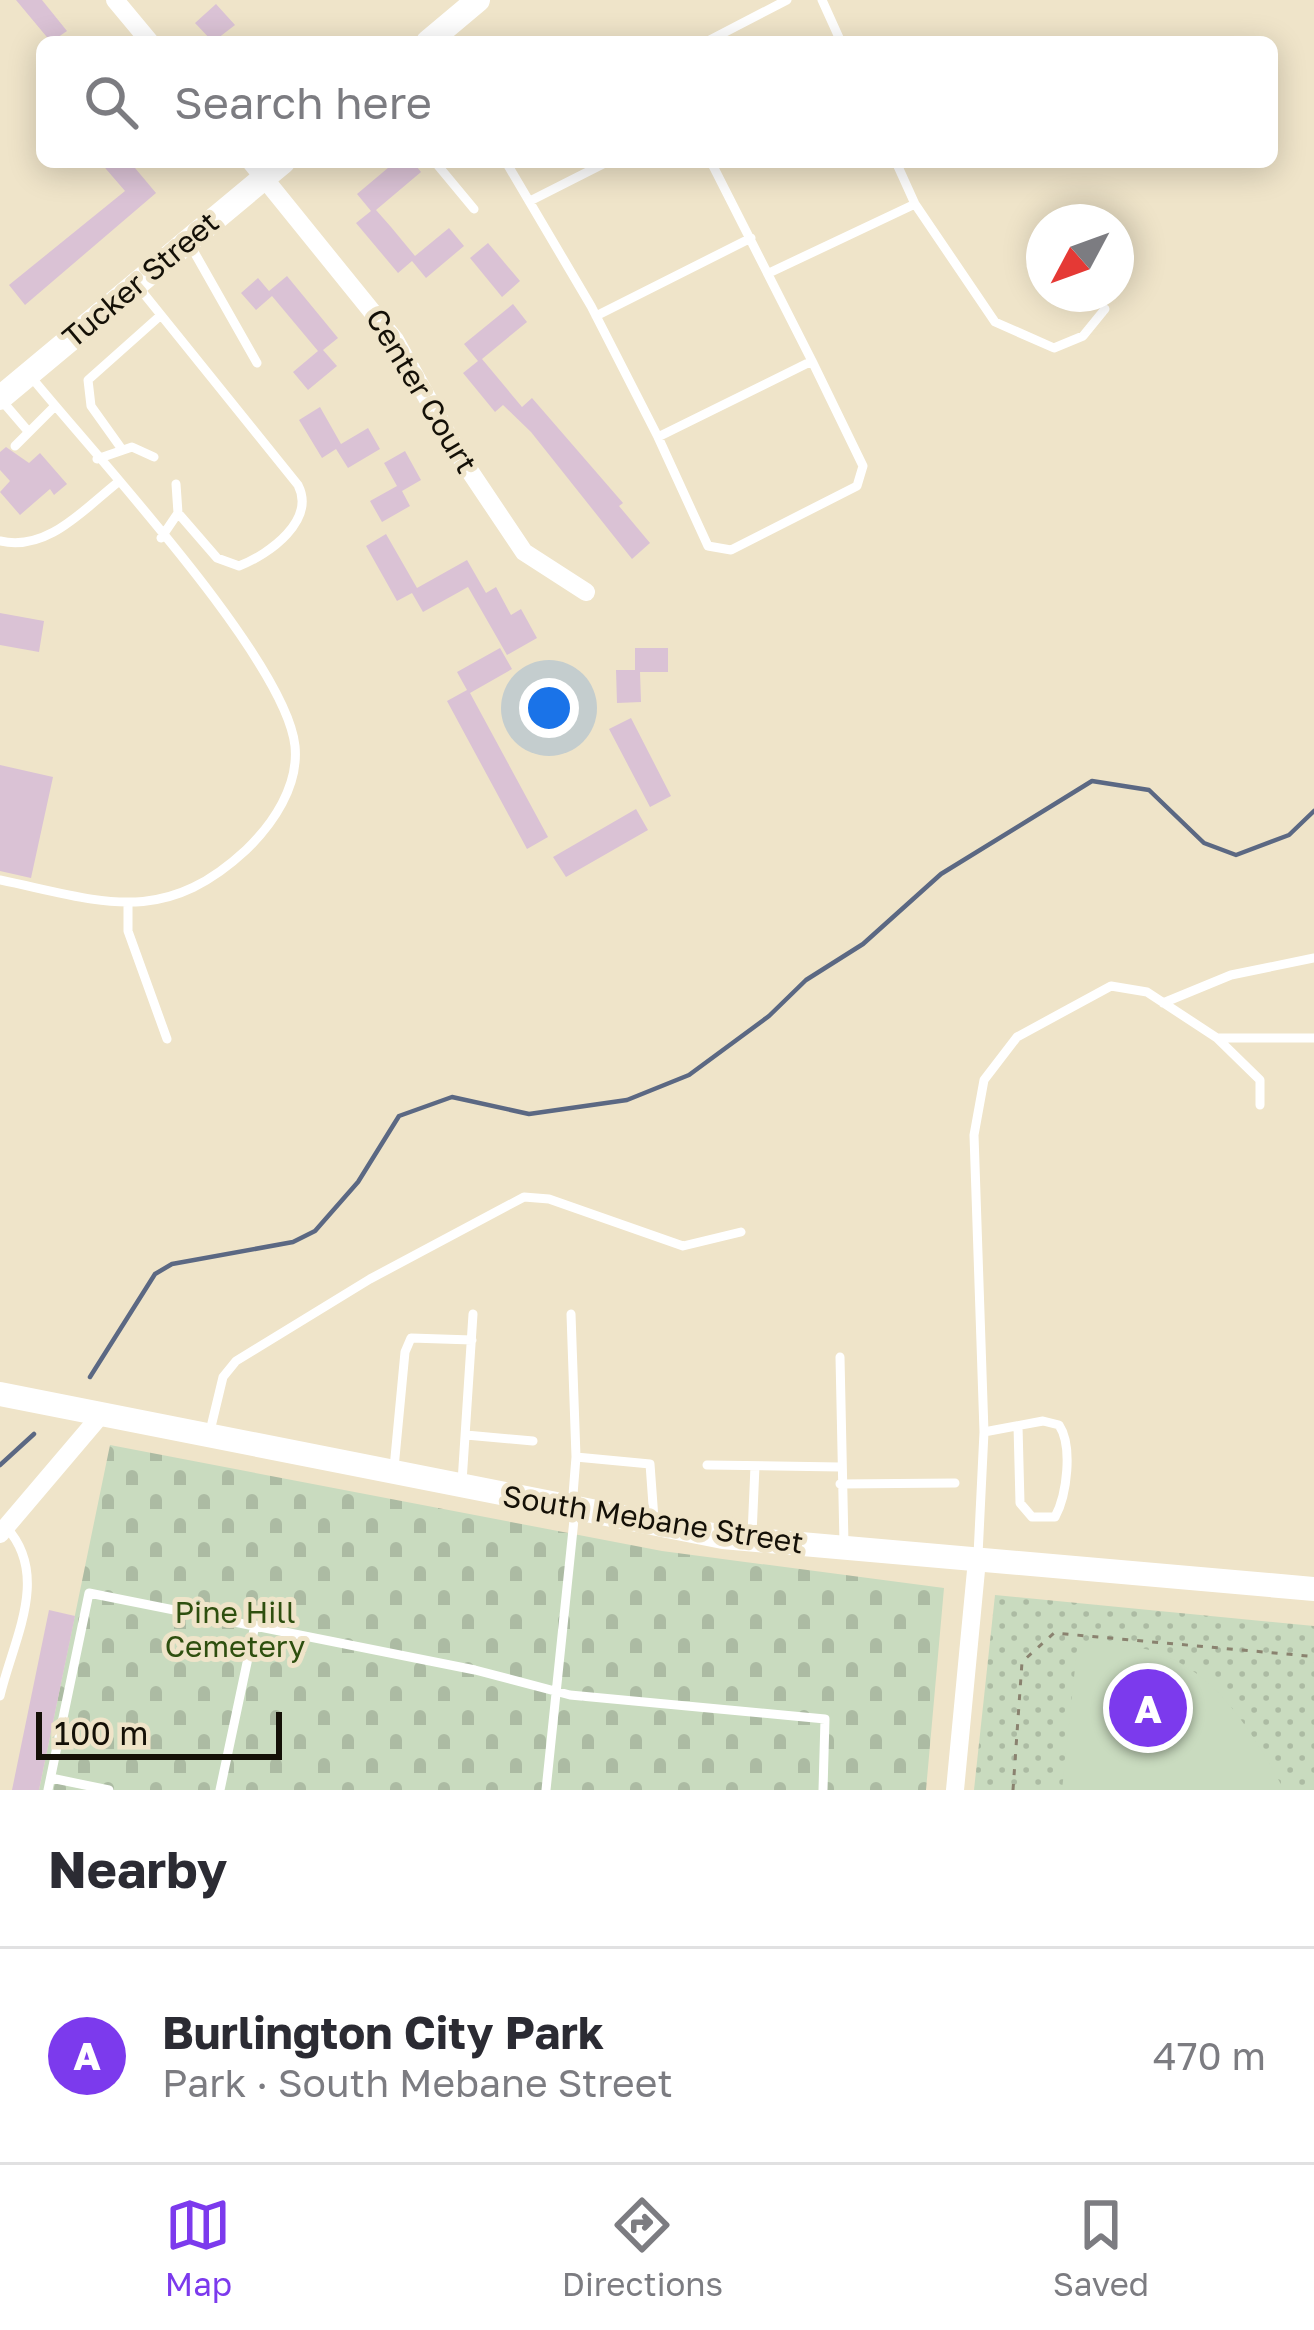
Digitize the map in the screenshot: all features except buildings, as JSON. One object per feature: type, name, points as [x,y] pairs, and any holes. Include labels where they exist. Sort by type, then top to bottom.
[{"type":"street","points":[[115,0],[145,36]]},
{"type":"street","points":[[435,36],[478,0]]},
{"type":"street","name":"Tucker Street","points":[[0,398],[265,168]]},
{"type":"street","name":"Center Court","points":[[267,168],[395,340],[459,455],[524,552],[586,592]]},
{"type":"street","name":"South Mebane Street","points":[[0,1394],[573,1510],[752,1540],[1314,1589]]},
{"type":"street","points":[[3,1531],[101,1414]]},
{"type":"street","points":[[956,1790],[977,1560]]},
{"type":"lane","points":[[718,36],[787,0]]},
{"type":"lane","points":[[822,0],[838,36]]},
{"type":"lane","points":[[440,168],[474,209]]},
{"type":"lane","points":[[510,168],[596,316],[708,545],[731,550],[857,485],[863,466],[713,168]]},
{"type":"lane","points":[[530,201],[595,168]]},
{"type":"lane","points":[[899,168],[915,204],[995,322],[1054,348],[1083,337],[1103,312]]},
{"type":"lane","points":[[770,273],[915,204]]},
{"type":"lane","points":[[596,316],[751,238]]},
{"type":"lane","points":[[187,240],[257,363]]},
{"type":"lane","points":[[136,284],[298,484],[305,504],[301,520],[239,566],[217,558],[178,513],[176,484]]},
{"type":"lane","points":[[121,448],[92,406],[88,380],[161,315]]},
{"type":"lane","points":[[658,437],[812,361]]},
{"type":"lane","points":[[0,880],[128,904],[176,898],[231,863],[279,810],[292,782],[296,750],[290,719],[266,670],[28,374]]},
{"type":"lane","points":[[0,398],[26,430]]},
{"type":"lane","points":[[15,446],[55,406]]},
{"type":"lane","points":[[97,459],[132,446],[154,458]]},
{"type":"lane","points":[[0,541],[19,544],[50,535],[117,483]]},
{"type":"lane","points":[[161,538],[178,513]]},
{"type":"lane","points":[[128,904],[128,931],[167,1040]]},
{"type":"lane","points":[[1163,1003],[1231,975],[1314,958]]},
{"type":"lane","points":[[977,1560],[984,1432],[974,1136],[984,1080],[1017,1037],[1111,986],[1147,992],[1217,1038],[1260,1080],[1260,1105]]},
{"type":"lane","points":[[1217,1038],[1314,1038]]},
{"type":"lane","points":[[209,1436],[217,1394],[236,1361],[370,1279],[524,1196],[549,1199],[683,1246],[741,1232]]},
{"type":"lane","points":[[461,1487],[473,1314]]},
{"type":"lane","points":[[546,1790],[576,1457],[571,1314]]},
{"type":"lane","points":[[394,1474],[405,1352],[411,1338],[472,1340]]},
{"type":"lane","points":[[839,1357],[844,1549]]},
{"type":"lane","points":[[984,1432],[1043,1421],[1059,1425],[1066,1436],[1063,1503],[1055,1517],[1032,1517],[1020,1503],[1018,1426]]},
{"type":"lane","points":[[466,1436],[533,1441]]},
{"type":"lane","points":[[576,1457],[650,1464],[654,1525]]},
{"type":"lane","points":[[707,1465],[839,1467]]},
{"type":"lane","points":[[752,1540],[755,1466]]},
{"type":"lane","points":[[840,1484],[955,1483]]},
{"type":"lane","points":[[0,1696],[28,1595],[29,1562],[3,1531]]},
{"type":"lane","points":[[109,1790],[49,1784],[89,1593],[556,1692],[825,1719],[823,1790]]},
{"type":"lane","points":[[220,1790],[255,1625]]},
{"type":"path","points":[[1013,1790],[1022,1662],[1054,1634],[1308,1656],[1314,1662]]},
{"type":"green space","name":"Pine Hill Cemetery","points":[[110,1445],[662,1551],[944,1588],[926,1790],[39,1790]]},
{"type":"green space","points":[[995,1595],[1314,1626],[1314,1790],[974,1790]]},
{"type":"green space","points":[[1078,1640],[1152,1651],[1201,1677],[1248,1730],[1284,1790],[1062,1790]]},
{"type":"waterway","points":[[90,1377],[155,1274],[172,1264],[293,1242],[315,1231],[358,1182],[399,1116],[452,1097],[529,1114],[627,1100],[689,1075],[769,1016],[806,980],[863,944],[941,874],[1092,781],[1149,790],[1204,843],[1236,855],[1289,835],[1314,811]]},
{"type":"waterway","points":[[0,1465],[34,1434]]},
{"type":"place","name":"Burlington City Park","points":[[1148,1708]]}]
